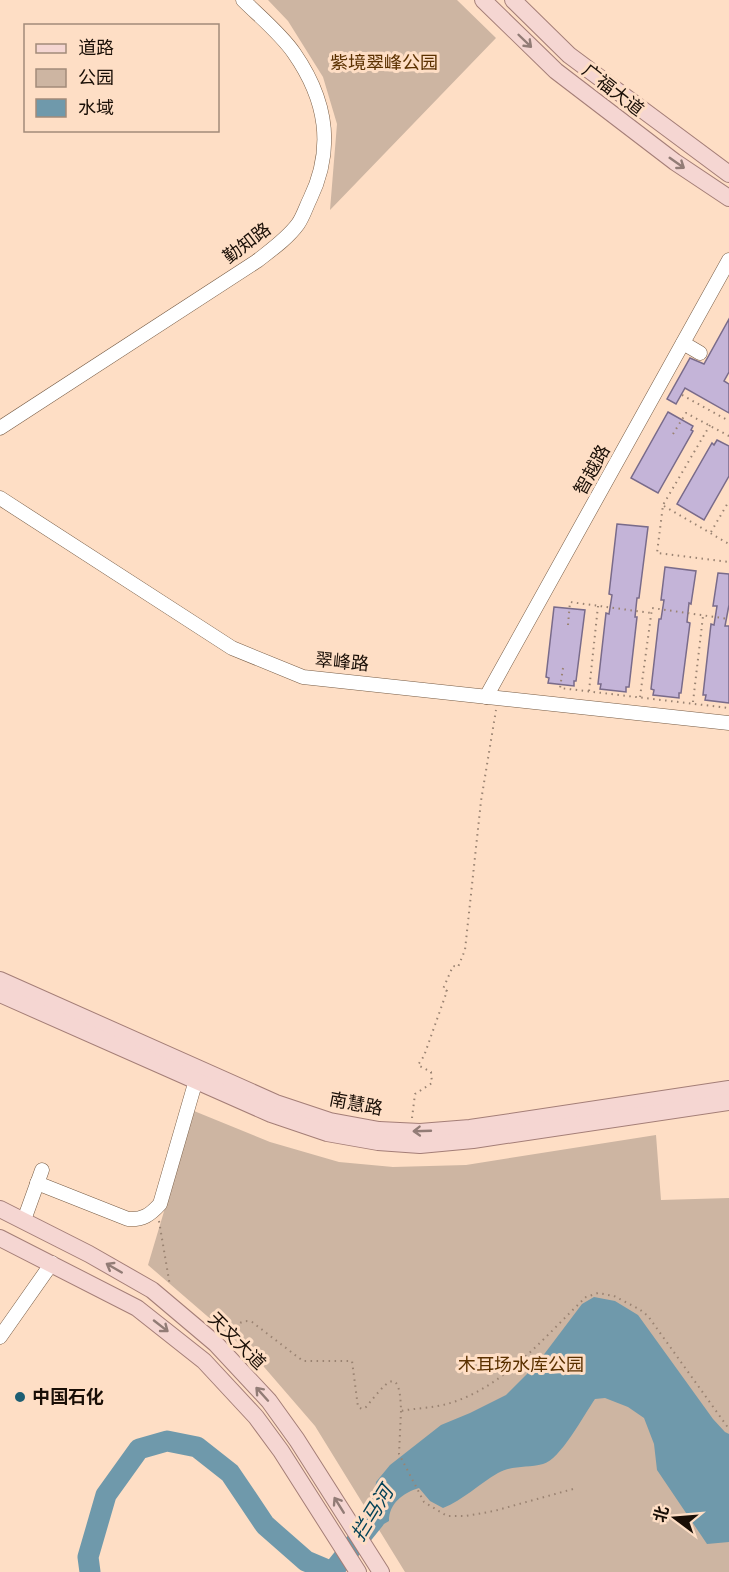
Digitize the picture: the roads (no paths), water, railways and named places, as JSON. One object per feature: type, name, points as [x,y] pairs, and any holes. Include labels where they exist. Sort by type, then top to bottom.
[{"type":"main road","name":"广福大道","points":[[483,0],[556,71],[675,162],[729,198]]},
{"type":"main road","name":"广福大道","points":[[513,0],[569,55],[729,174]]},
{"type":"main road","name":"南慧路","points":[[0,980],[276,1103],[330,1121],[379,1130],[420,1132],[470,1128],[729,1089]]},
{"type":"main road","name":"南慧路","points":[[0,994],[271,1114],[327,1133],[378,1142],[420,1145],[472,1140],[729,1101]]},
{"type":"main road","name":"天文大道","points":[[0,1209],[152,1290],[216,1344],[269,1401],[297,1440],[381,1572]]},
{"type":"main road","name":"天文大道","points":[[0,1238],[137,1308],[204,1360],[256,1417],[281,1451],[358,1572]]},
{"type":"street","name":"勤知路","points":[[0,428],[257,261],[299,224],[317,186],[323,160],[325,135],[321,105],[312,81],[292,50],[243,0]]},
{"type":"street","name":"智越路","points":[[492,697],[729,260]]},
{"type":"street","points":[[683,343],[700,353]]},
{"type":"street","name":"翠峰路","points":[[0,498],[232,648],[266,664],[303,677],[729,723]]},
{"type":"street","points":[[24,1220],[39,1176],[128,1219],[140,1220],[150,1214],[160,1204],[196,1080]]},
{"type":"street","points":[[0,1337],[52,1263]]},
{"type":"water","points":[[594,1297],[615,1301],[638,1315],[713,1419],[729,1434],[729,1542],[707,1544],[657,1470],[654,1444],[644,1418],[628,1407],[605,1398],[595,1399],[564,1446],[550,1461],[504,1470],[443,1508],[430,1501],[419,1488],[413,1490],[394,1504],[389,1521],[377,1528],[366,1509],[375,1493],[376,1482],[390,1465],[441,1425],[506,1395],[536,1365],[582,1304]]},
{"type":"waterway","name":"拦马河","points":[[90,1572],[88,1557],[106,1495],[139,1449],[167,1441],[197,1447],[230,1473],[265,1525],[306,1561],[332,1572],[374,1520],[385,1495]]},
{"type":"place","name":"中国石化","points":[[20,1397]]},
{"type":"park label","name":"紫境翠峰公园","points":[[384,63]]},
{"type":"park label","name":"木耳场水库公园","points":[[521,1365]]}]
